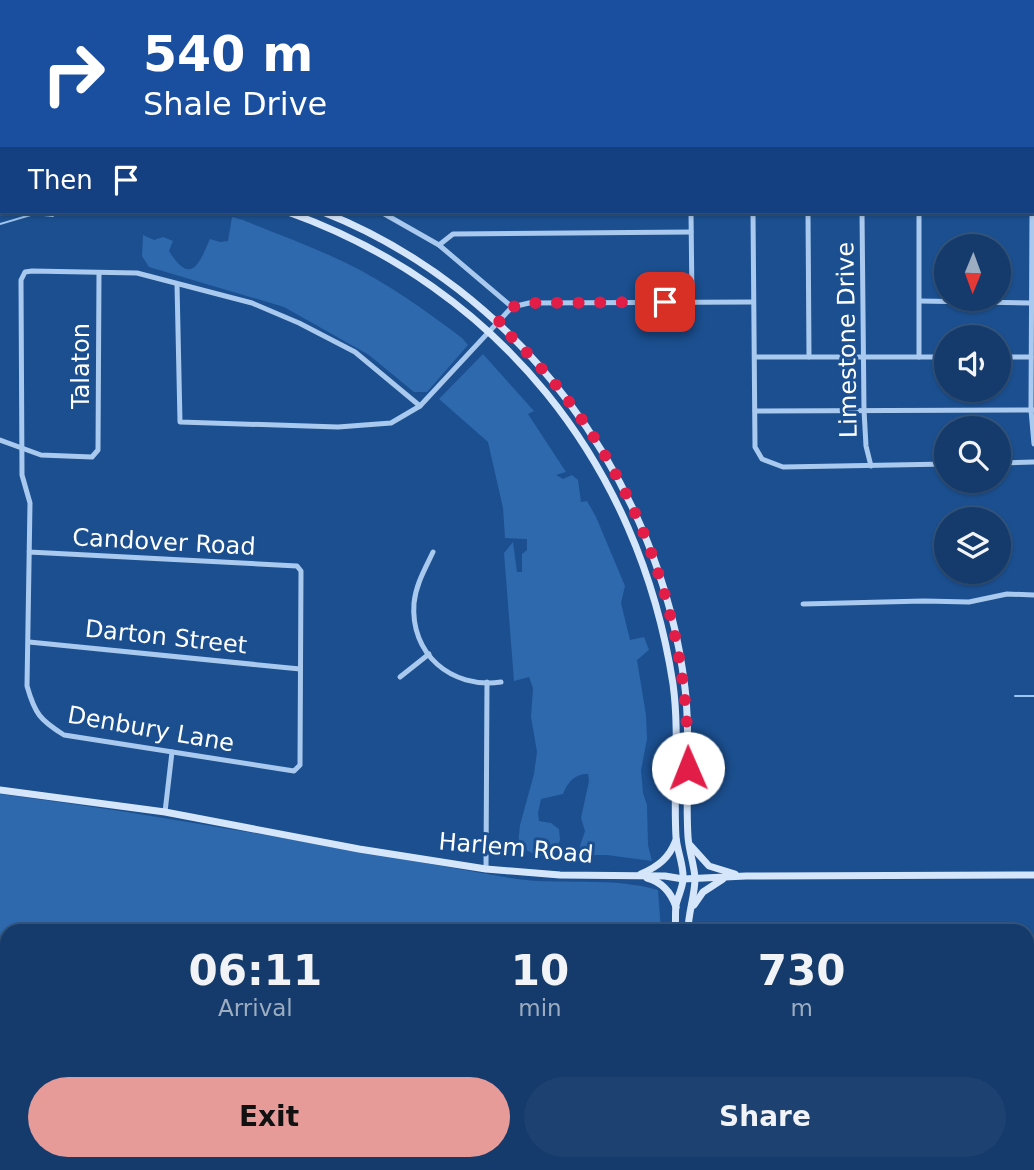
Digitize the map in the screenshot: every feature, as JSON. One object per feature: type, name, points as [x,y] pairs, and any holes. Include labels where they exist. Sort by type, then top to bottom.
[{"type":"main road","points":[[294,214],[374,248],[416,275],[491,331],[523,365],[573,428],[607,483],[635,541],[657,607],[673,685],[677,743],[676,839],[683,879],[676,907],[676,924]]},
{"type":"main road","points":[[327,214],[361,229],[419,262],[498,323],[556,385],[589,430],[626,494],[650,548],[672,618],[685,687],[688,838],[695,879],[688,924]]},
{"type":"main road","name":"Harlem Road","points":[[0,790],[165,812],[486,869],[560,875],[640,875],[683,879],[746,876],[1034,875]]},
{"type":"main road","points":[[688,838],[694,852],[709,866],[746,876]]},
{"type":"main road","points":[[640,875],[663,862],[676,839]]},
{"type":"main road","points":[[640,875],[663,886],[676,907]]},
{"type":"main road","points":[[689,924],[692,909],[703,892],[725,878],[746,876]]},
{"type":"street","points":[[385,214],[439,245],[512,307]]},
{"type":"street","points":[[691,214],[692,302]]},
{"type":"street","points":[[753,214],[755,447],[762,459],[783,467],[934,464]]},
{"type":"street","points":[[808,214],[809,357]]},
{"type":"street","name":"Limestone Drive","points":[[862,214],[864,410],[866,446],[871,466]]},
{"type":"street","points":[[919,214],[919,357]]},
{"type":"street","points":[[1032,214],[1031,357],[1034,444]]},
{"type":"street","points":[[439,245],[453,234],[691,232]]},
{"type":"street","points":[[29,642],[30,503],[22,475],[21,280],[25,272],[137,273],[252,303],[299,323],[355,352],[420,405]]},
{"type":"street","name":"Talaton","points":[[22,447],[41,455],[92,457],[98,450],[99,273]]},
{"type":"street","points":[[177,284],[180,422],[351,426],[391,423],[420,405],[512,307],[529,303],[753,302]]},
{"type":"street","points":[[920,301],[1032,303]]},
{"type":"street","points":[[755,357],[934,357]]},
{"type":"street","points":[[1011,357],[1031,357]]},
{"type":"street","points":[[755,411],[1032,410]]},
{"type":"street","points":[[0,440],[22,447]]},
{"type":"street","points":[[1011,463],[1034,462]]},
{"type":"street","name":"Candover Road","points":[[29,552],[298,566],[301,571],[300,669]]},
{"type":"street","points":[[433,552],[420,578],[414,606],[421,642],[437,666],[450,675],[466,680],[501,682]]},
{"type":"street","points":[[803,604],[969,602],[1006,594],[1034,595]]},
{"type":"street","name":"Darton Street","points":[[29,642],[300,669]]},
{"type":"street","name":"Denbury Lane","points":[[29,642],[27,686],[32,704],[43,722],[64,735],[294,771],[300,765],[300,669]]},
{"type":"street","points":[[400,677],[429,654]]},
{"type":"street","points":[[486,869],[487,682]]},
{"type":"street","points":[[165,812],[172,752]]},
{"type":"shaded area","points":[[232,217],[307,245],[360,270],[419,307],[468,345],[427,392],[414,392],[369,355],[284,307],[149,267],[142,256],[143,235],[154,240],[163,237],[173,241],[169,251],[177,262],[184,268],[194,267],[210,239],[228,241]]},
{"type":"shaded area","points":[[483,354],[534,411],[528,414],[566,472],[556,475],[563,479],[572,475],[578,480],[581,502],[587,501],[596,517],[625,586],[621,603],[630,640],[644,637],[649,650],[637,660],[646,715],[647,739],[641,770],[652,861],[607,855],[577,855],[585,831],[581,818],[588,774],[572,779],[563,794],[541,799],[539,821],[551,823],[559,829],[560,840],[554,854],[537,856],[518,845],[537,752],[531,717],[533,688],[529,677],[514,681],[504,553],[513,542],[517,572],[522,572],[522,554],[527,550],[527,539],[505,538],[503,508],[488,442],[439,399]]},
{"type":"shaded area","points":[[0,794],[192,823],[510,878],[640,886],[658,890],[660,924],[0,924]]},
{"type":"waterway","points":[[0,224],[34,214],[53,216]]},
{"type":"waterway","points":[[1015,696],[1034,696]]},
{"type":"route","points":[[665,302],[529,303],[512,307],[498,323],[563,394],[589,430],[606,455],[638,518],[663,584],[672,618],[685,687],[688,768]]}]
